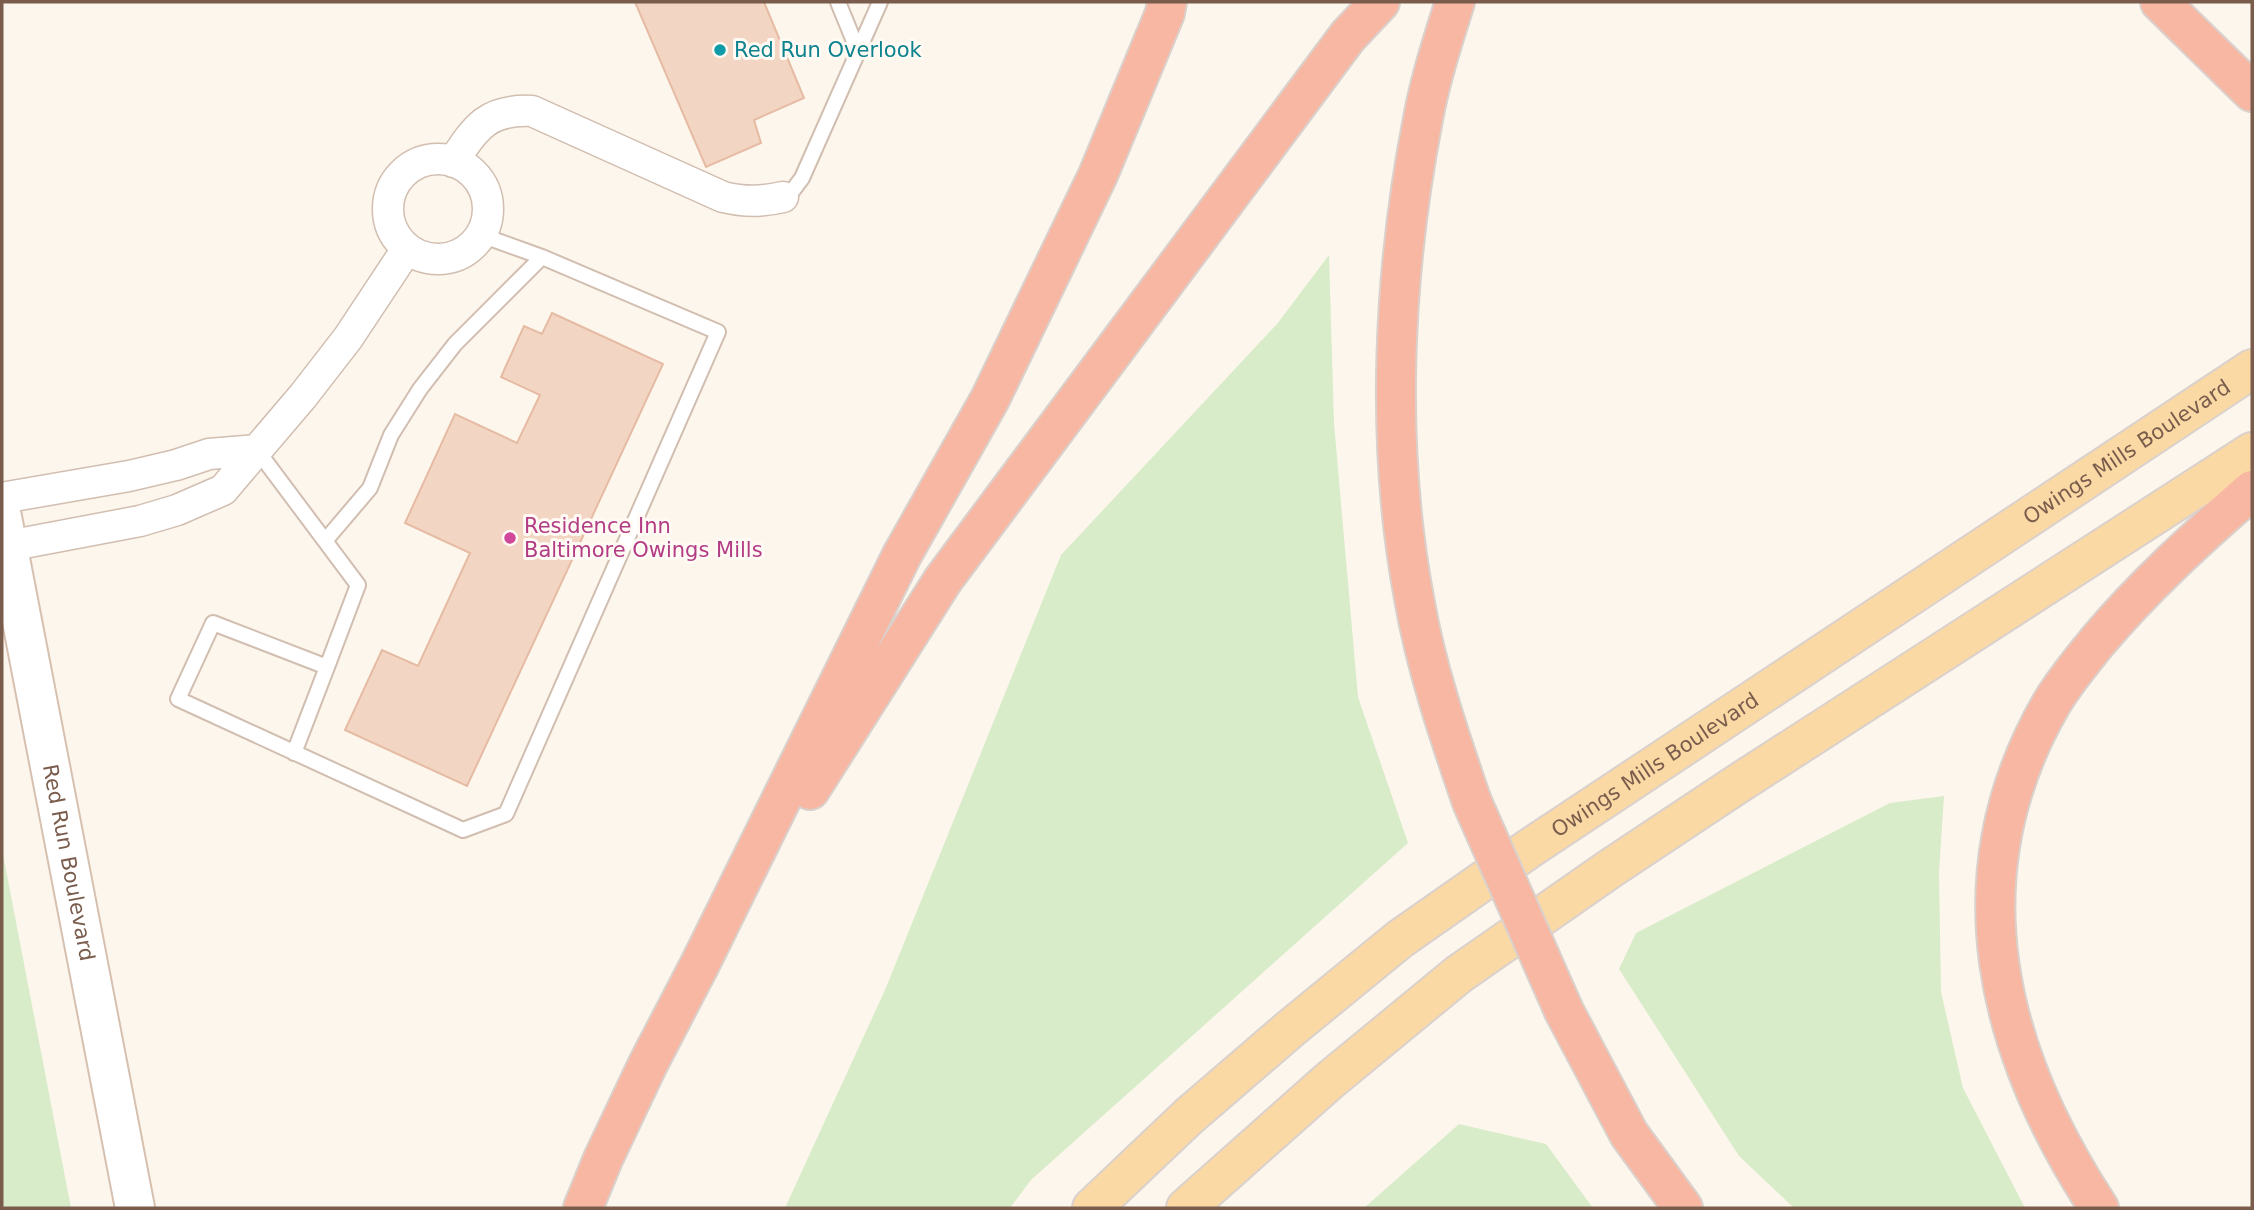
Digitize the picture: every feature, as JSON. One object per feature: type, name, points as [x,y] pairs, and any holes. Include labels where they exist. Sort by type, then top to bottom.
[{"type":"highway","points":[[583,1208],[603,1158],[643,1075],[701,964],[902,555],[996,387],[1098,175],[1165,13],[1167,2]]},
{"type":"highway","points":[[701,964],[943,579],[1348,36],[1380,2]]},
{"type":"highway","points":[[1455,2],[1423,117],[1410,200],[1396,380],[1397,460],[1405,543],[1424,645],[1445,722],[1472,802],[1564,1011],[1629,1134],[1683,1208]]},
{"type":"highway","points":[[2160,2],[2252,92]]},
{"type":"highway","points":[[2099,1208],[2077,1172],[2034,1088],[2012,1029],[1999,974],[1994,923],[1996,861],[2008,806],[2033,739],[2051,704],[2124,610],[2178,555],[2252,490]]},
{"type":"main road","name":"Owings Mills Boulevard","points":[[1092,1208],[1189,1116],[1279,1037],[1400,939],[1530,848],[2252,369]]},
{"type":"main road","points":[[1186,1208],[1329,1082],[1459,974],[1736,785],[2252,452]]},
{"type":"main road","name":"Red Run Boulevard","points":[[5,532],[135,1208]]},
{"type":"street","points":[[453,162],[468,139],[485,121],[503,112],[532,111],[723,197],[743,202],[764,202],[783,197]]},
{"type":"street","points":[[438,159],[453,162],[467,169],[485,192],[488,206],[486,221],[481,235],[470,248],[439,260],[422,257],[407,249],[396,238],[389,224],[387,209],[394,186],[409,169],[423,162],[438,159]]},
{"type":"street","points":[[5,532],[140,521],[177,510],[223,490],[348,338],[407,249]]},
{"type":"street","points":[[2,498],[130,476],[209,454],[257,450]]},
{"type":"lane","points":[[838,2],[858,51]]},
{"type":"lane","points":[[783,197],[793,190],[802,178],[880,2]]},
{"type":"lane","points":[[327,667],[213,623],[178,699],[463,831],[506,814],[718,332],[542,257],[481,235]]},
{"type":"lane","points":[[325,541],[370,488],[391,435],[420,389],[455,344],[542,257]]},
{"type":"lane","points":[[257,450],[358,585],[293,753]]},
{"type":"green space","points":[[1329,255],[1334,423],[1358,697],[1408,843],[1031,1180],[1010,1208],[785,1208],[885,990],[1061,555],[1277,324]]},
{"type":"green space","points":[[1944,796],[1939,872],[1941,992],[1963,1088],[2025,1208],[1794,1208],[1739,1156],[1619,969],[1636,933],[1890,803]]},
{"type":"green space","points":[[2,849],[71,1208],[2,1208]]},
{"type":"green space","points":[[1459,1124],[1546,1144],[1593,1208],[1364,1208]]},
{"type":"building","name":"Red Run Overlook","points":[[635,2],[764,2],[804,98],[754,120],[761,143],[706,167]]},
{"type":"building","name":"Residence Inn Baltimore Owings Mills","points":[[552,313],[663,364],[467,786],[345,730],[382,650],[418,666],[470,553],[405,523],[455,414],[517,443],[540,395],[501,377],[524,326],[542,334]]},
{"type":"place","name":"Red Run Overlook","points":[[720,50]]},
{"type":"place","name":"Residence Inn Baltimore Owings Mills","points":[[510,538]]}]
